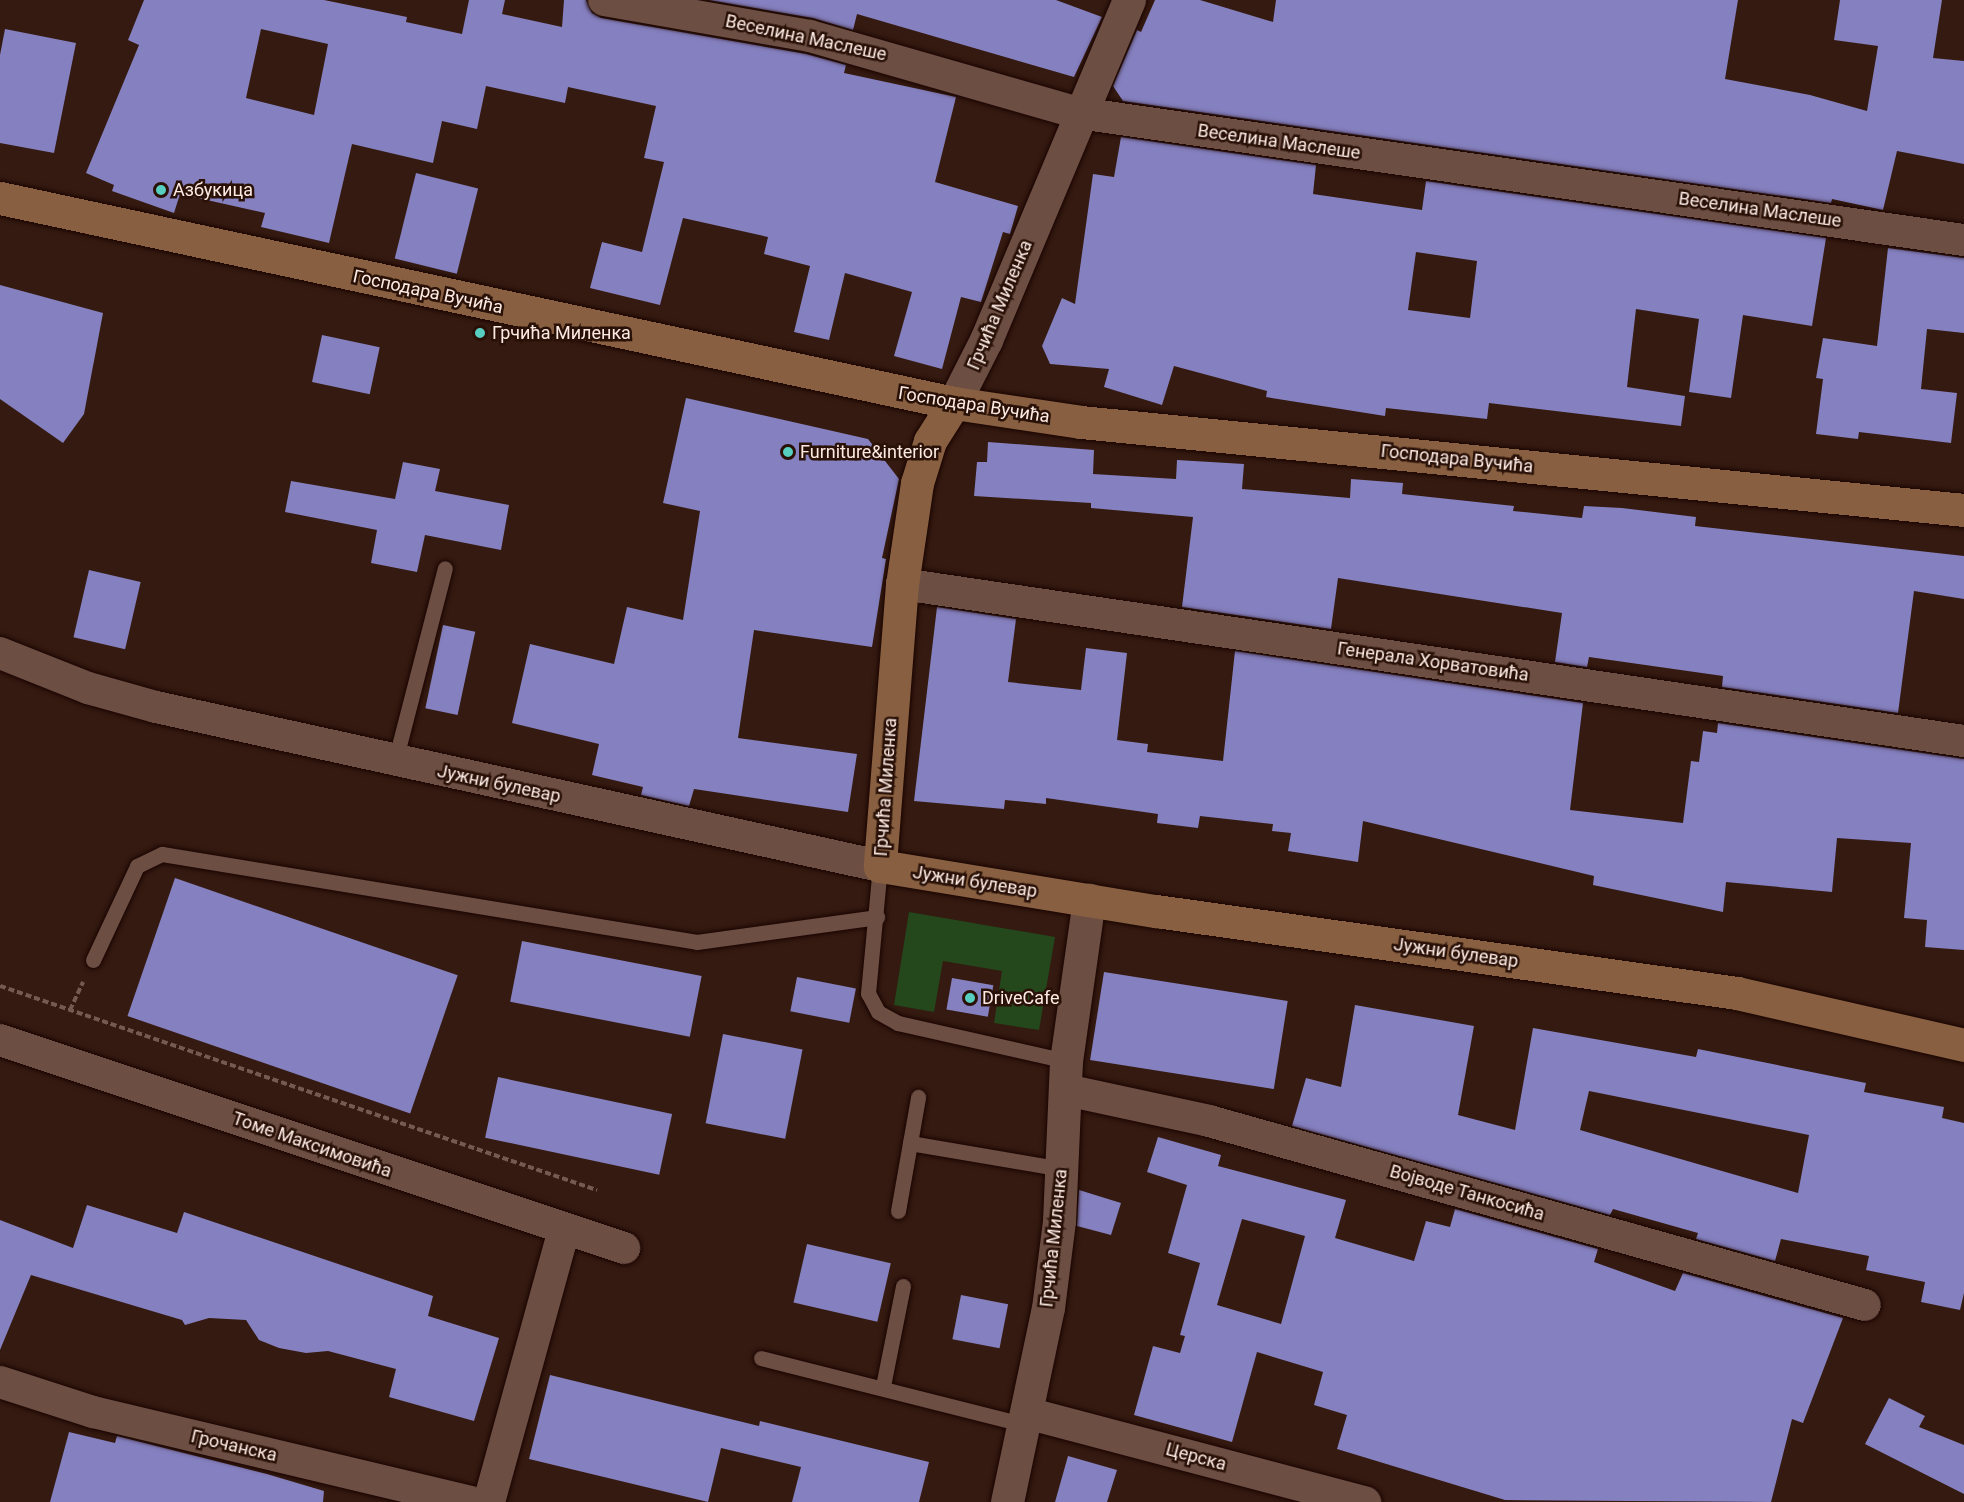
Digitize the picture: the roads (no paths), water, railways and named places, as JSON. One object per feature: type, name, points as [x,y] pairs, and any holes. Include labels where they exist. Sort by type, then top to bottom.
[{"type":"main road","name":"Господара Вучића","points":[[0,198],[954,403],[1081,422],[1964,510]]},
{"type":"main road","name":"Грчића Миленка","points":[[880,866],[902,584],[924,455],[954,403]]},
{"type":"main road","name":"Јужни булевар","points":[[880,866],[1089,900],[1737,993],[1964,1045]]},
{"type":"street","name":"Веселина Маслеше","points":[[604,0],[810,36],[1079,113],[1964,240]]},
{"type":"street","name":"Грчића Миленка","points":[[954,403],[986,340],[1079,113],[1129,0]]},
{"type":"street","name":"Генерала Хорватовића","points":[[902,584],[1964,741]]},
{"type":"street","name":"Јужни булевар","points":[[0,653],[88,688],[156,707],[880,866]]},
{"type":"street","name":"Грчића Миленка","points":[[1007,1502],[1048,1308],[1062,1169],[1066,1076],[1089,900]]},
{"type":"street","name":"Томе Максимовића","points":[[0,1040],[564,1230],[624,1248]]},
{"type":"street","name":"Војводе Танкосића","points":[[1066,1076],[1209,1121],[1865,1305]]},
{"type":"street","points":[[489,1502],[564,1230]]},
{"type":"street","name":"Грочанска","points":[[0,1382],[93,1412],[470,1502]]},
{"type":"street","name":"Церска","points":[[1026,1419],[1365,1502]]},
{"type":"lane","points":[[395,761],[446,568]]},
{"type":"lane","points":[[93,960],[137,866],[162,854],[697,942],[877,917]]},
{"type":"lane","points":[[880,866],[877,917],[868,993],[878,1011],[898,1023],[1066,1076]]},
{"type":"lane","points":[[898,1210],[918,1097]]},
{"type":"lane","points":[[910,1143],[1062,1169]]},
{"type":"lane","points":[[883,1386],[903,1286]]},
{"type":"lane","points":[[761,1358],[1026,1419]]},
{"type":"place","name":"Азбукица","points":[[161,190]]},
{"type":"place","name":"Грчића Миленка","points":[[480,333]]},
{"type":"place","name":"Furniture&interior","points":[[788,452]]},
{"type":"place","name":"DriveCafe","points":[[970,998]]}]
